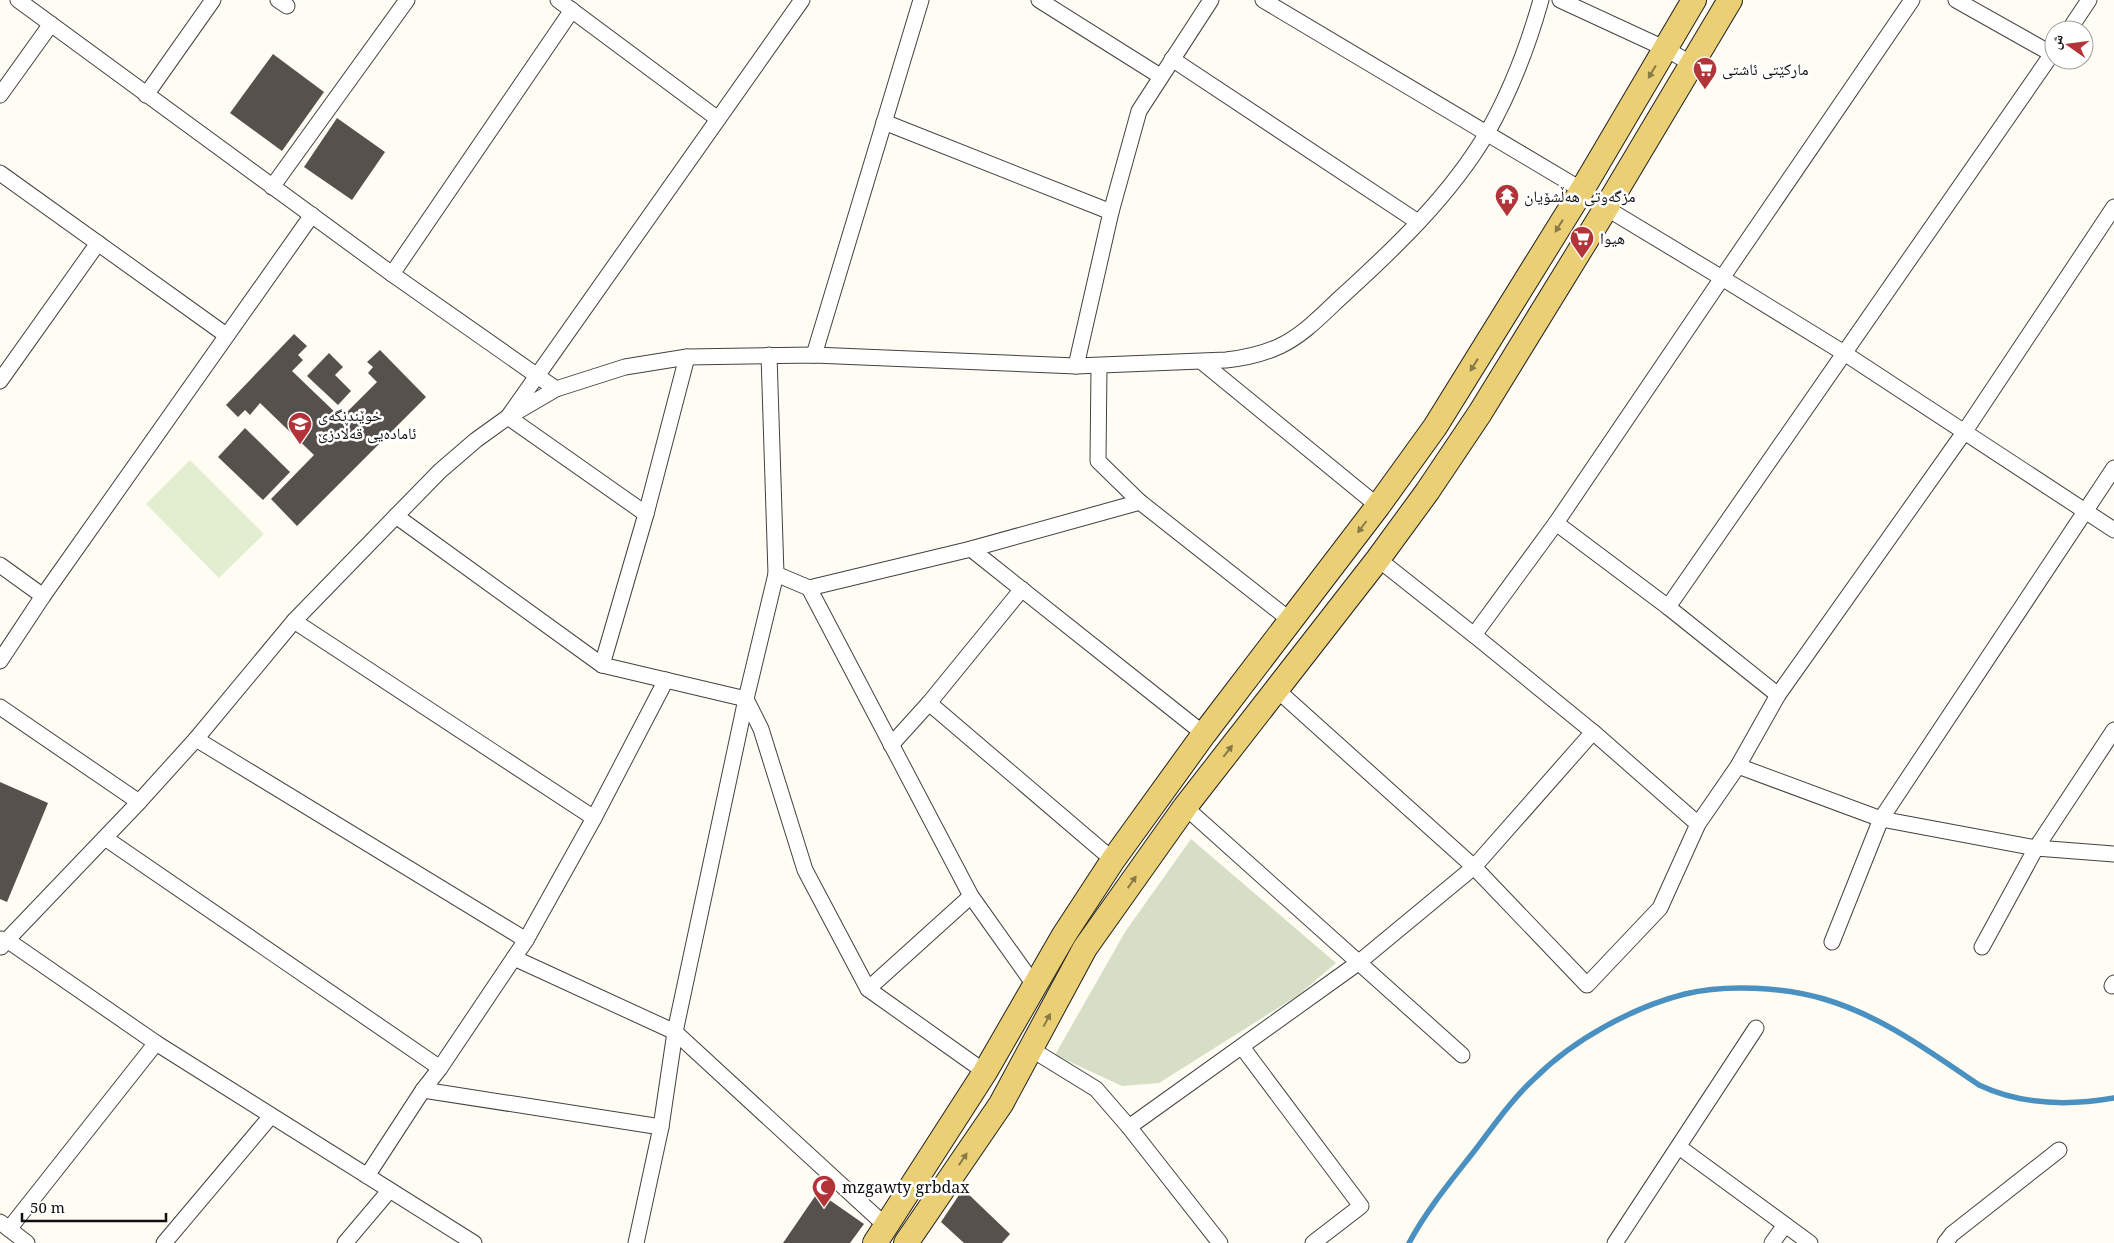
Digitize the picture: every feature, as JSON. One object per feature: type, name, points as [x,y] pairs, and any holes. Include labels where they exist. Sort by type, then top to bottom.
[{"type":"main road","points":[[881,1235],[985,1072],[1064,934],[1113,860],[1204,734],[1378,506],[1435,427],[1582,190],[1694,0]]},
{"type":"main road","points":[[906,1243],[1001,1104],[1085,948],[1185,807],[1378,559],[1427,492],[1480,413],[1606,208],[1730,0]]},
{"type":"street","points":[[18,0],[392,274],[556,389]]},
{"type":"street","points":[[146,95],[213,0]]},
{"type":"street","points":[[272,187],[407,0]]},
{"type":"street","points":[[558,0],[718,119]]},
{"type":"street","points":[[814,355],[921,0]]},
{"type":"street","points":[[1039,0],[1160,76]]},
{"type":"street","points":[[1076,366],[1111,212],[1139,111],[1211,0]]},
{"type":"street","points":[[1263,0],[1582,190]]},
{"type":"street","points":[[474,1243],[271,1116],[2,942],[106,838],[139,802],[196,739],[294,621],[440,471],[508,416],[556,389],[625,367],[687,358],[814,355],[1100,366],[1202,362],[1245,358],[1280,346],[1297,336],[1360,280],[1418,222],[1466,164],[1487,133],[1518,67],[1541,0]]},
{"type":"street","points":[[1560,0],[1666,49],[1692,64]]},
{"type":"street","points":[[1474,635],[1556,523],[1912,0]]},
{"type":"street","points":[[1956,0],[2044,47]]},
{"type":"street","points":[[2076,20],[2089,0]]},
{"type":"street","points":[[508,416],[801,1]]},
{"type":"street","points":[[392,274],[572,10]]},
{"type":"street","points":[[0,95],[51,24]]},
{"type":"street","points":[[1172,59],[1418,222]]},
{"type":"street","points":[[1668,607],[2044,65]]},
{"type":"street","points":[[884,122],[1111,212]]},
{"type":"street","points":[[0,173],[226,335]]},
{"type":"street","points":[[1276,689],[1474,867],[1587,985],[1660,908],[1698,824],[1738,766],[1778,695],[1965,431],[2114,207]]},
{"type":"street","points":[[1606,208],[1844,353],[2114,530]]},
{"type":"street","points":[[0,661],[43,596],[312,215]]},
{"type":"street","points":[[0,380],[98,243]]},
{"type":"street","points":[[636,1243],[661,1126],[675,1032],[746,699],[776,574],[769,355]]},
{"type":"street","points":[[602,665],[646,514],[687,358]]},
{"type":"street","points":[[1202,362],[1378,506]]},
{"type":"street","points":[[1100,366],[1098,461],[1140,502],[1290,620]]},
{"type":"street","points":[[508,416],[646,514]]},
{"type":"street","points":[[1832,942],[1881,819],[2114,468]]},
{"type":"street","points":[[776,574],[809,588],[971,549],[1140,502]]},
{"type":"street","points":[[396,516],[602,665],[746,699]]},
{"type":"street","points":[[1556,523],[1668,607],[1778,695]]},
{"type":"street","points":[[971,549],[1204,734]]},
{"type":"street","points":[[1378,559],[1593,732],[1698,824]]},
{"type":"street","points":[[0,565],[43,596]]},
{"type":"street","points":[[809,588],[971,896],[1035,986]]},
{"type":"street","points":[[891,745],[930,703],[1022,589]]},
{"type":"street","points":[[294,621],[594,818]]},
{"type":"street","points":[[367,1176],[423,1090],[440,1068],[526,940],[594,818],[666,680]]},
{"type":"street","points":[[746,699],[761,729],[805,870],[868,989],[985,1072]]},
{"type":"street","points":[[930,703],[1113,860]]},
{"type":"street","points":[[0,707],[139,802]]},
{"type":"street","points":[[1982,947],[2036,848],[2114,730]]},
{"type":"street","points":[[1129,1128],[1358,962],[1474,867],[1593,732]]},
{"type":"street","points":[[196,739],[526,940]]},
{"type":"street","points":[[1738,766],[1881,819],[2036,848],[2114,854]]},
{"type":"street","points":[[1185,807],[1462,1055]]},
{"type":"street","points":[[106,838],[440,1068]]},
{"type":"street","points":[[868,989],[971,896]]},
{"type":"street","points":[[514,958],[675,1032],[881,1235]]},
{"type":"street","points":[[1615,1243],[1756,1028]]},
{"type":"street","points":[[27,1243],[5,1226],[156,1042]]},
{"type":"street","points":[[1242,1046],[1361,1206],[1313,1243]]},
{"type":"street","points":[[1031,1049],[1096,1089],[1220,1243]]},
{"type":"street","points":[[423,1090],[661,1126]]},
{"type":"street","points":[[164,1243],[271,1116]]},
{"type":"street","points":[[1679,1147],[1810,1243]]},
{"type":"street","points":[[1945,1243],[1952,1234],[2059,1150]]},
{"type":"street","points":[[345,1243],[389,1191]]},
{"type":"street","points":[[1772,1243],[1785,1225]]},
{"type":"green space","points":[[190,460],[264,534],[219,578],[146,504]]},
{"type":"green space","points":[[1191,839],[1336,963],[1297,996],[1159,1083],[1122,1086],[1055,1055],[1125,932]]},
{"type":"building","points":[[273,54],[324,92],[282,151],[230,113]]},
{"type":"building","points":[[337,118],[385,152],[352,200],[304,167]]},
{"type":"building","points":[[294,334],[307,346],[298,355],[303,360],[292,371],[341,418],[377,382],[368,373],[373,367],[367,362],[380,350],[426,397],[297,526],[271,499],[314,455],[260,403],[250,415],[245,410],[238,417],[226,405]]},
{"type":"building","points":[[329,353],[343,367],[335,375],[351,391],[338,405],[307,376]]},
{"type":"building","points":[[245,428],[290,472],[263,500],[218,457]]},
{"type":"building","points":[[0,782],[48,803],[7,902],[0,899]]},
{"type":"building","points":[[963,1189],[1010,1234],[1002,1243],[964,1243],[941,1222]]},
{"type":"building","name":"mzgawty grbdax","points":[[818,1192],[864,1224],[850,1243],[783,1243]]},
{"type":"waterway","points":[[1409,1243],[1439,1197],[1502,1114],[1550,1064],[1585,1038],[1625,1016],[1645,1007],[1685,994],[1718,989],[1755,988],[1808,995],[1845,1006],[1886,1025],[1979,1085],[1995,1092],[2028,1100],[2062,1103],[2114,1098]]},
{"type":"place","name":"مارکێتی ئاشتی","points":[[1705,90]]},
{"type":"place","name":"مزگەوتی ھەڵشۆیان","points":[[1507,217]]},
{"type":"place","name":"هیوا","points":[[1582,259]]},
{"type":"place","name":"خوێندنگەی ئامادەیی قەڵادزێ","points":[[300,445]]},
{"type":"place","name":"mzgawty grbdax","points":[[824,1208]]}]
